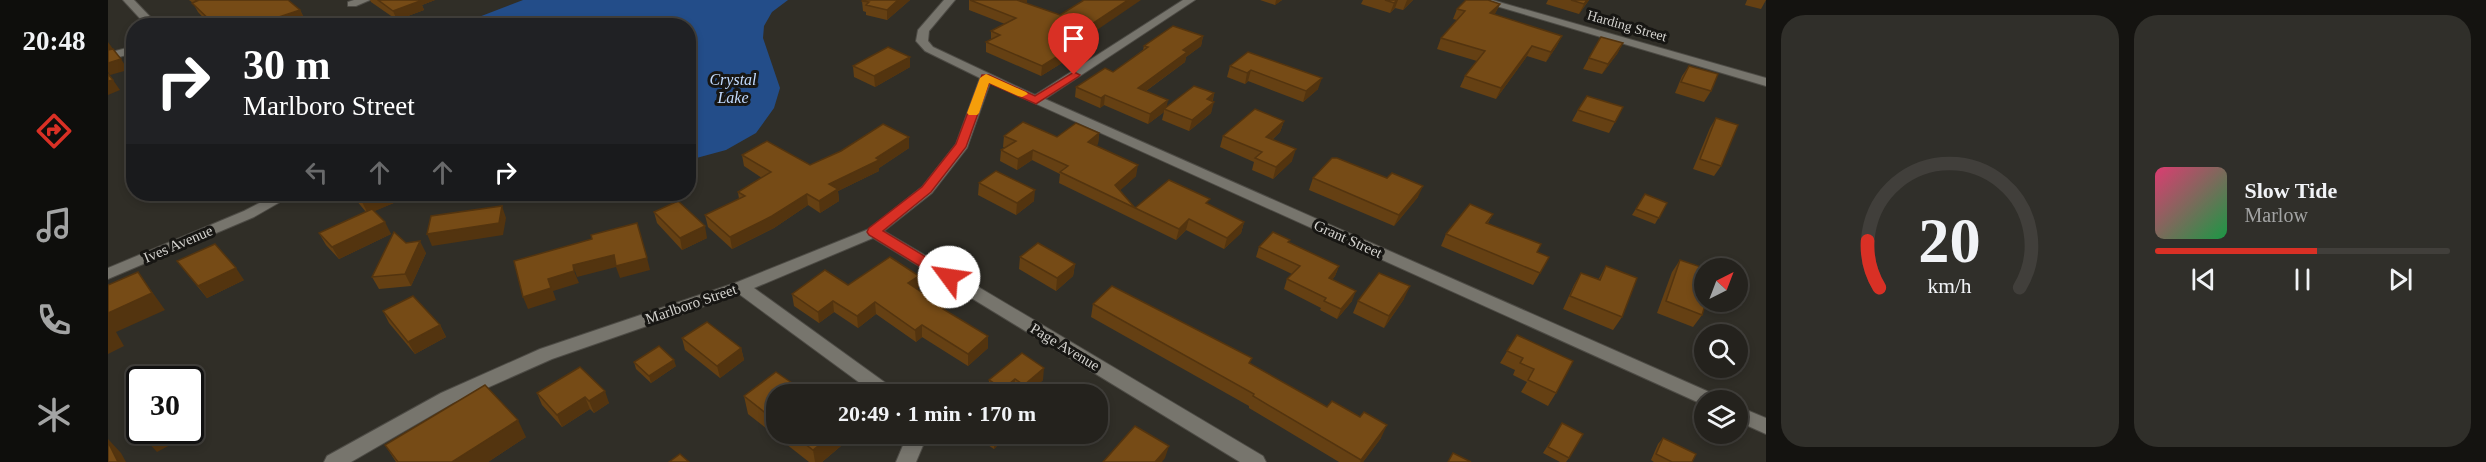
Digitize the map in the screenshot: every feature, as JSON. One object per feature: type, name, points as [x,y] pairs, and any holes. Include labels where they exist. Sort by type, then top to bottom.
[{"type":"street","points":[[128,0],[146,18]]},
{"type":"street","points":[[351,4],[365,0]]},
{"type":"street","name":"Grant Street","points":[[950,0],[924,30],[922,41],[929,49],[986,78],[1694,393]]},
{"type":"street","points":[[1036,100],[1190,0]]},
{"type":"street","name":"Harding Street","points":[[1480,0],[1496,2],[1766,82]]},
{"type":"street","points":[[108,57],[126,51]]},
{"type":"street","name":"Marlboro Street","points":[[334,462],[447,398],[546,354],[741,287],[874,232],[927,190],[962,145],[986,78]]},
{"type":"street","name":"Ives Avenue","points":[[108,274],[249,214],[274,201]]},
{"type":"street","name":"Page Avenue","points":[[874,232],[1248,460]]},
{"type":"street","points":[[741,287],[874,384]]},
{"type":"street","points":[[1748,418],[1766,426]]},
{"type":"street","points":[[906,462],[914,444]]},
{"type":"water","name":"Crystal Lake","points":[[523,0],[788,0],[772,12],[764,26],[763,38],[780,88],[774,108],[756,133],[726,150],[696,158],[696,18],[476,18]]},
{"type":"building","points":[[195,0],[288,0],[300,10],[276,18],[208,18],[192,3],[197,1]]},
{"type":"building","points":[[378,0],[419,0],[420,1],[393,11]]},
{"type":"building","points":[[863,0],[898,0],[887,10],[866,5],[869,2]]},
{"type":"building","points":[[970,0],[1017,0],[1060,15],[1084,0],[1128,0],[1057,47],[1066,51],[1042,66],[986,42],[1000,35],[991,31],[1016,18]]},
{"type":"building","points":[[1466,0],[1488,0],[1500,4],[1490,13],[1562,36],[1551,52],[1532,46],[1501,88],[1465,76],[1485,51],[1441,38],[1465,11],[1457,9]]},
{"type":"building","points":[[1571,0],[1587,0],[1584,4]]},
{"type":"building","points":[[1173,26],[1203,36],[1183,50],[1187,52],[1138,88],[1168,100],[1150,114],[1105,95],[1101,98],[1076,87],[1105,68],[1113,72]]},
{"type":"building","points":[[1601,37],[1623,43],[1608,64],[1589,58]]},
{"type":"building","points":[[888,47],[910,57],[874,76],[853,66]]},
{"type":"building","points":[[113,49],[121,59],[108,63],[108,50]]},
{"type":"building","points":[[1248,52],[1322,78],[1306,91],[1251,70],[1247,73],[1230,66]]},
{"type":"building","points":[[1689,66],[1718,74],[1711,91],[1681,82]]},
{"type":"building","points":[[1194,86],[1214,93],[1207,99],[1214,102],[1192,120],[1164,109]]},
{"type":"building","points":[[1587,96],[1623,107],[1615,122],[1578,110]]},
{"type":"building","points":[[1255,109],[1284,121],[1266,137],[1296,149],[1276,167],[1255,158],[1262,152],[1223,136]]},
{"type":"building","points":[[1716,118],[1738,125],[1721,166],[1700,159]]},
{"type":"building","points":[[1023,122],[1057,137],[1076,123],[1099,133],[1088,142],[1138,165],[1115,185],[1135,208],[1060,172],[1068,166],[1033,150],[1018,159],[1001,150],[1016,141],[1004,136]]},
{"type":"building","points":[[883,124],[909,137],[876,158],[879,160],[829,184],[838,189],[819,201],[807,194],[772,216],[730,237],[705,215],[745,196],[738,192],[771,172],[742,155],[767,141],[810,165],[841,151]]},
{"type":"building","points":[[1332,158],[1387,178],[1392,173],[1423,186],[1399,215],[1313,178]]},
{"type":"building","points":[[996,171],[1035,190],[1017,203],[979,183]]},
{"type":"building","points":[[1169,180],[1210,199],[1206,203],[1244,222],[1227,238],[1189,219],[1179,229],[1135,208]]},
{"type":"building","points":[[1645,194],[1667,203],[1659,218],[1636,209]]},
{"type":"building","points":[[678,201],[705,226],[680,238],[654,212]]},
{"type":"building","points":[[1470,204],[1493,214],[1486,223],[1541,244],[1537,252],[1549,257],[1540,273],[1446,234]]},
{"type":"building","points":[[502,206],[499,223],[427,234],[431,216]]},
{"type":"building","points":[[372,209],[385,222],[332,247],[319,233]]},
{"type":"building","points":[[637,223],[647,258],[616,266],[614,255],[573,265],[574,271],[548,279],[551,288],[523,297],[514,261],[592,239],[591,235]]},
{"type":"building","points":[[394,232],[406,243],[420,241],[405,274],[372,277]]},
{"type":"building","points":[[1273,232],[1290,240],[1288,242],[1339,266],[1329,278],[1356,291],[1341,309],[1324,301],[1326,298],[1287,279],[1300,266],[1259,247]]},
{"type":"building","points":[[1038,243],[1075,264],[1057,278],[1020,257]]},
{"type":"building","points":[[215,244],[236,268],[198,286],[177,261]]},
{"type":"building","points":[[890,257],[919,276],[908,283],[945,308],[943,309],[988,336],[968,354],[922,325],[915,330],[875,302],[857,316],[833,301],[818,312],[792,294],[825,270],[848,285]]},
{"type":"building","points":[[1680,260],[1694,265],[1694,312],[1666,301]]},
{"type":"building","points":[[1606,266],[1637,278],[1622,317],[1570,296],[1581,273],[1600,280]]},
{"type":"building","points":[[138,272],[152,293],[108,313],[108,285]]},
{"type":"building","points":[[1379,273],[1410,286],[1389,316],[1358,301]]},
{"type":"building","points":[[1112,286],[1252,358],[1249,363],[1327,407],[1332,401],[1360,417],[1364,412],[1387,425],[1361,460],[1253,396],[1254,394],[1093,304]]},
{"type":"building","points":[[413,296],[440,325],[408,342],[383,311]]},
{"type":"building","points":[[707,322],[741,348],[717,366],[682,338]]},
{"type":"building","points":[[1517,335],[1573,361],[1556,393],[1528,380],[1534,369],[1520,363],[1523,358],[1507,351]]},
{"type":"building","points":[[659,346],[674,360],[649,376],[634,362]]},
{"type":"building","points":[[1022,353],[1044,368],[1025,384],[1015,379],[1009,384],[995,384],[989,380]]},
{"type":"building","points":[[580,367],[605,391],[589,401],[585,397],[557,415],[537,393]]},
{"type":"building","points":[[776,372],[793,384],[766,384],[766,413],[744,396]]},
{"type":"building","points":[[485,385],[518,420],[452,462],[398,462],[385,445]]},
{"type":"building","points":[[1562,423],[1583,434],[1569,458],[1548,447]]},
{"type":"building","points":[[1135,426],[1169,446],[1155,462],[1103,462]]},
{"type":"building","points":[[1663,438],[1696,454],[1692,462],[1672,462],[1656,454]]},
{"type":"building","points":[[108,442],[118,462],[108,462]]},
{"type":"building","points":[[805,444],[820,444],[813,450]]},
{"type":"building","points":[[1453,453],[1471,462],[1448,462]]},
{"type":"building","points":[[680,454],[689,462],[669,462]]},
{"type":"slow traffic","points":[[973,113],[986,78],[1022,94]]},
{"type":"route","points":[[949,277],[874,232],[927,190],[962,145],[986,78],[1036,100],[1074,75]]}]
